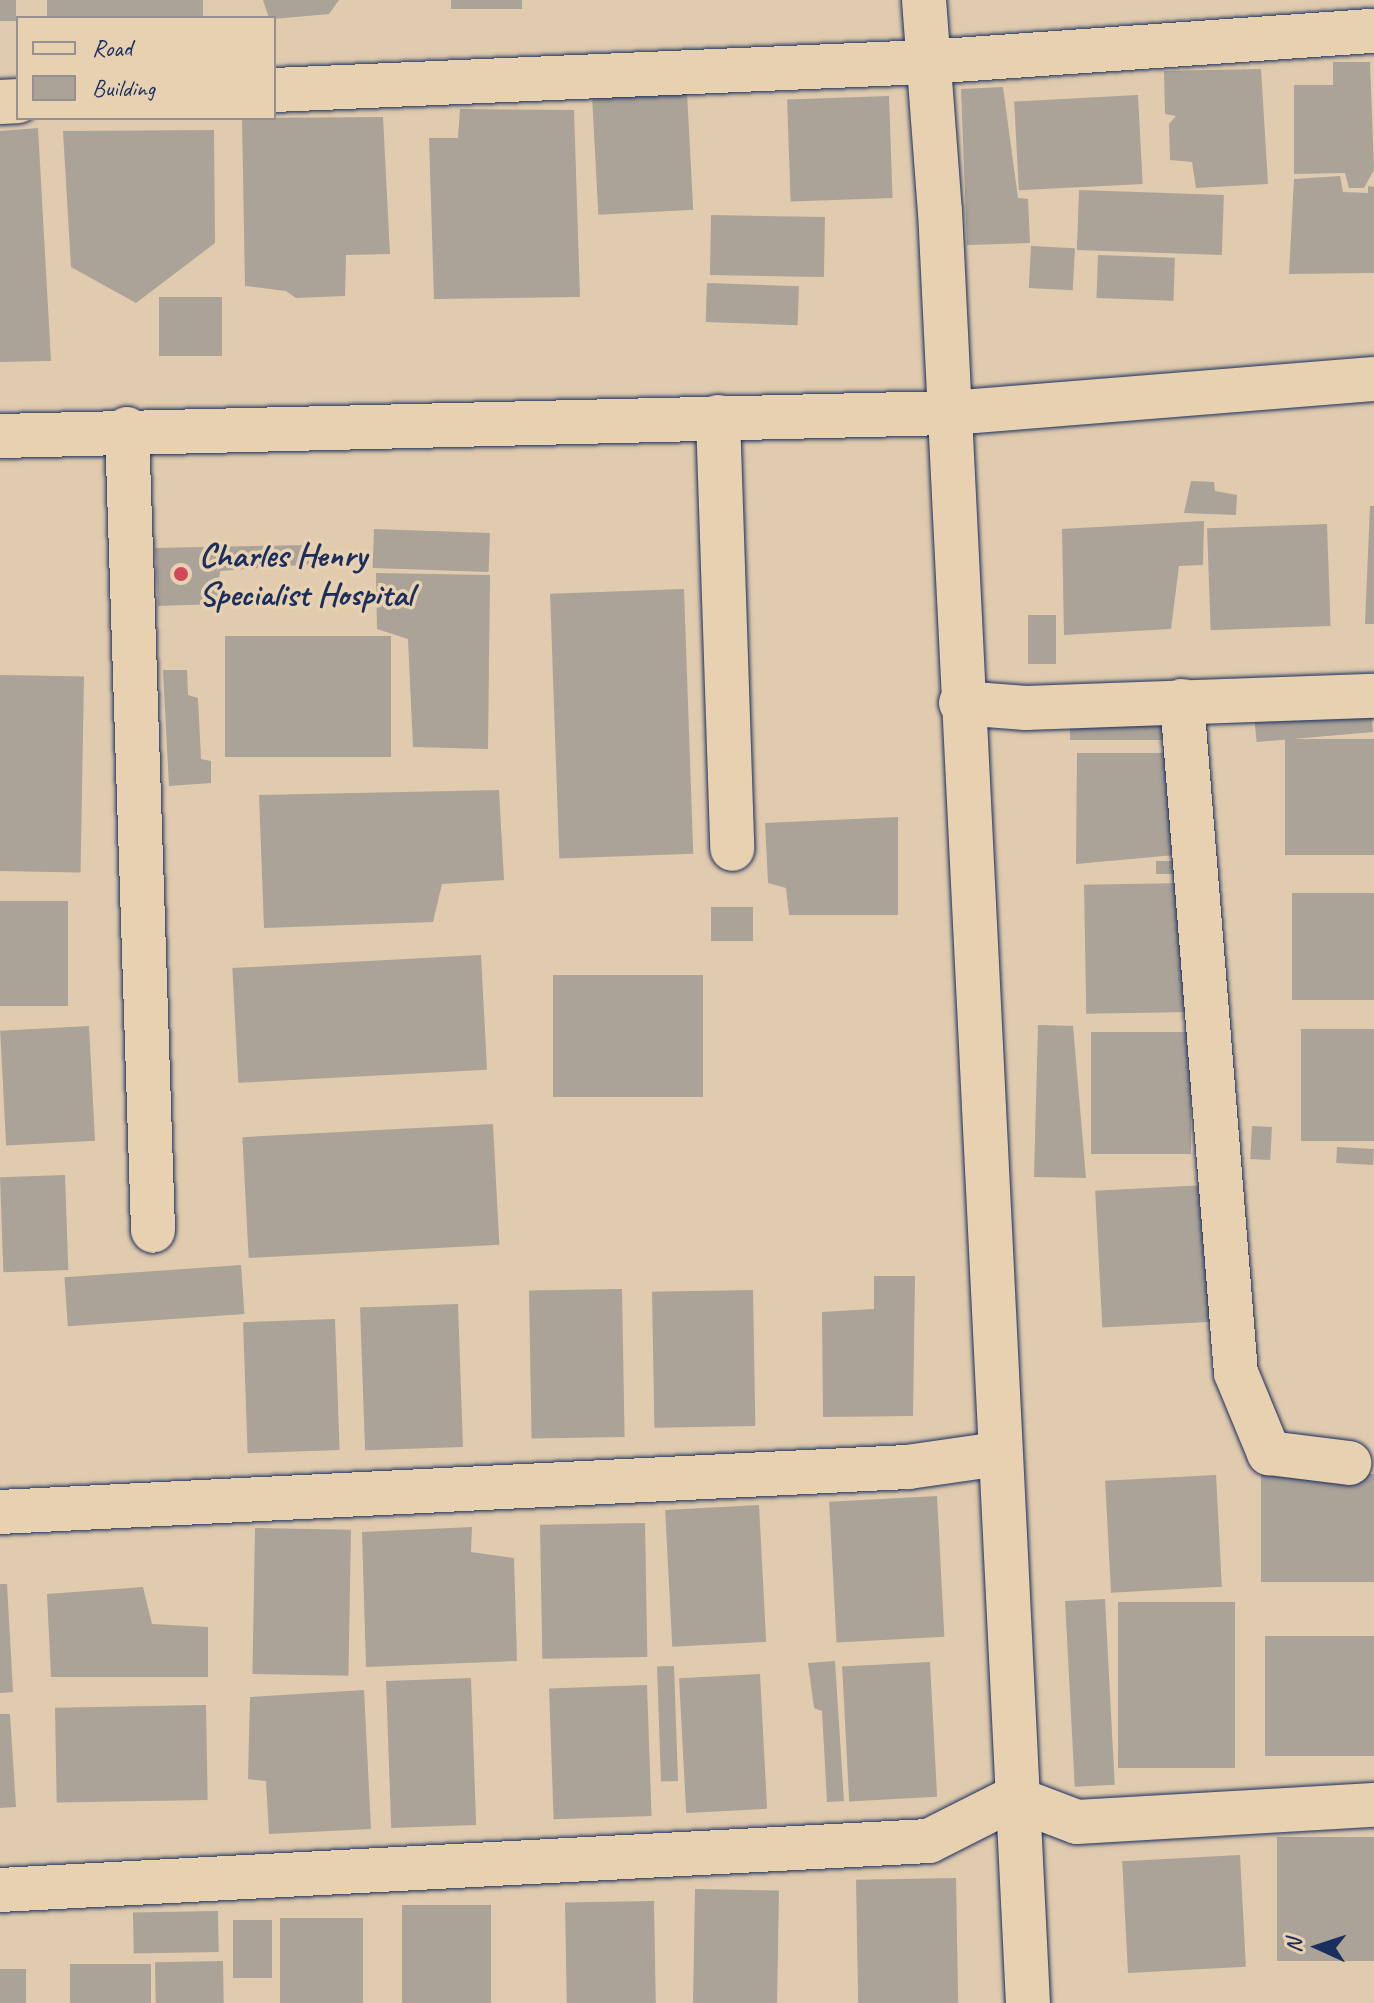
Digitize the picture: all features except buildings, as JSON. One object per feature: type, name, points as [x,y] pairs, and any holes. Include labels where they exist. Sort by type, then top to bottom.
[{"type":"street","points":[[924,0],[950,413],[1014,1798],[1028,2003]]},
{"type":"street","points":[[276,90],[927,62],[1374,31]]},
{"type":"street","points":[[0,436],[127,429],[950,413],[1374,379]]},
{"type":"street","points":[[718,417],[732,849]]},
{"type":"street","points":[[127,429],[153,1231]]},
{"type":"street","points":[[961,703],[1026,708],[1374,696]]},
{"type":"street","points":[[1182,701],[1236,1373],[1269,1453],[1349,1463]]},
{"type":"street","points":[[0,1512],[908,1467],[998,1454]]},
{"type":"street","points":[[0,1890],[929,1841],[1014,1798],[1077,1822],[1374,1805]]},
{"type":"place","name":"Charles Henry Specialist Hospital","points":[[181,574]]}]
